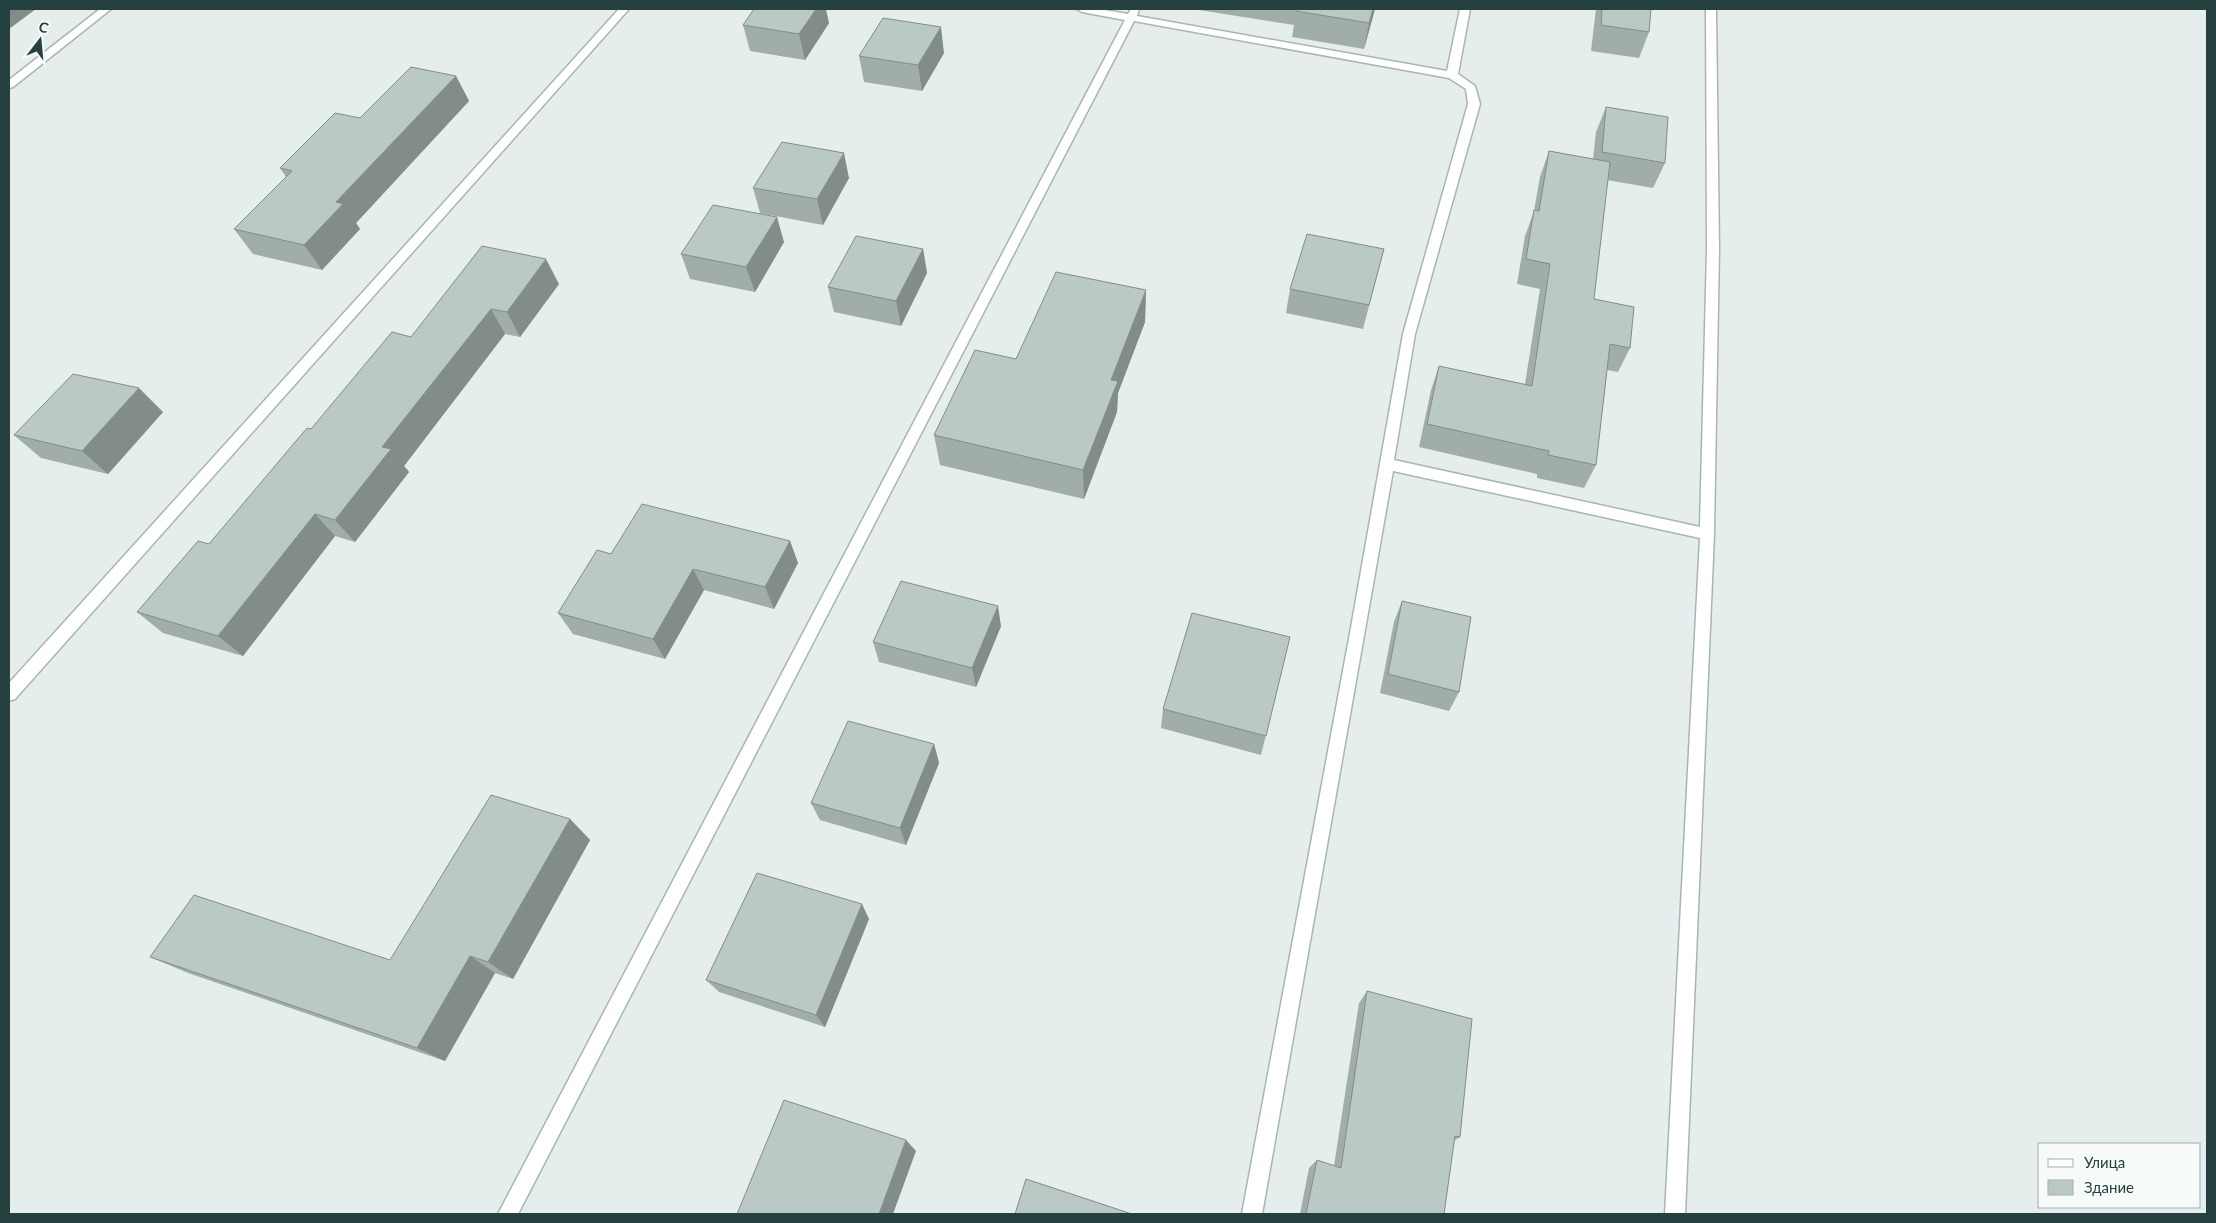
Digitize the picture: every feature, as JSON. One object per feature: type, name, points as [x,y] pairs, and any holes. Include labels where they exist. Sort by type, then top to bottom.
[{"type":"street","points":[[9,85],[106,9]]},
{"type":"street","points":[[9,694],[624,9]]},
{"type":"street","points":[[1082,9],[1133,13],[1452,75],[1471,88],[1474,104],[1409,334],[1388,464],[1252,1214]]},
{"type":"street","points":[[1452,75],[1465,9]]},
{"type":"street","points":[[1675,1214],[1707,534],[1713,249],[1711,9]]},
{"type":"street","points":[[508,1214],[1133,13]]},
{"type":"street","points":[[1388,464],[1707,534]]},
{"type":"building","points":[[754,9],[816,9],[799,34],[743,25]]},
{"type":"building","points":[[1297,9],[1373,9],[1369,23],[1296,11]]},
{"type":"building","points":[[1602,9],[1651,9],[1649,32],[1601,25]]},
{"type":"building","points":[[883,18],[941,27],[918,65],[859,56]]},
{"type":"building","points":[[411,67],[456,76],[336,202],[343,204],[304,245],[234,229],[292,171],[280,168],[335,113],[360,118]]},
{"type":"building","points":[[1606,107],[1668,117],[1665,163],[1602,152]]},
{"type":"building","points":[[782,142],[844,153],[817,199],[753,188]]},
{"type":"building","points":[[1549,151],[1610,162],[1594,299],[1634,307],[1630,348],[1610,344],[1596,465],[1548,455],[1549,451],[1427,424],[1439,366],[1532,386],[1550,264],[1526,259],[1534,210],[1539,211]]},
{"type":"building","points":[[713,205],[777,217],[746,267],[681,254]]},
{"type":"building","points":[[1307,234],[1384,249],[1369,305],[1290,289]]},
{"type":"building","points":[[856,236],[923,249],[896,301],[828,287]]},
{"type":"building","points":[[482,246],[546,259],[507,312],[491,309],[382,447],[391,449],[335,520],[315,514],[218,636],[137,612],[198,541],[209,544],[307,428],[311,429],[392,332],[411,337]]},
{"type":"building","points":[[1056,272],[1146,290],[1111,380],[1118,381],[1083,470],[934,435],[975,350],[1016,359]]},
{"type":"building","points":[[73,374],[139,388],[82,451],[14,435]]},
{"type":"building","points":[[642,504],[790,541],[765,587],[693,569],[653,639],[558,613],[597,550],[611,554]]},
{"type":"building","points":[[901,581],[998,606],[972,668],[873,642]]},
{"type":"building","points":[[1402,601],[1471,617],[1459,692],[1388,674]]},
{"type":"building","points":[[1192,613],[1290,637],[1266,736],[1163,709]]},
{"type":"building","points":[[848,721],[934,744],[900,828],[811,803]]},
{"type":"building","points":[[491,795],[570,819],[488,962],[470,956],[417,1048],[150,957],[194,895],[390,960]]},
{"type":"building","points":[[757,873],[862,904],[816,1015],[706,980]]},
{"type":"building","points":[[1367,991],[1472,1019],[1460,1137],[1455,1136],[1444,1214],[1306,1214],[1317,1160],[1341,1168]]},
{"type":"building","points":[[784,1100],[906,1140],[879,1214],[737,1214]]},
{"type":"building","points":[[1026,1179],[1132,1214],[1015,1214]]}]
